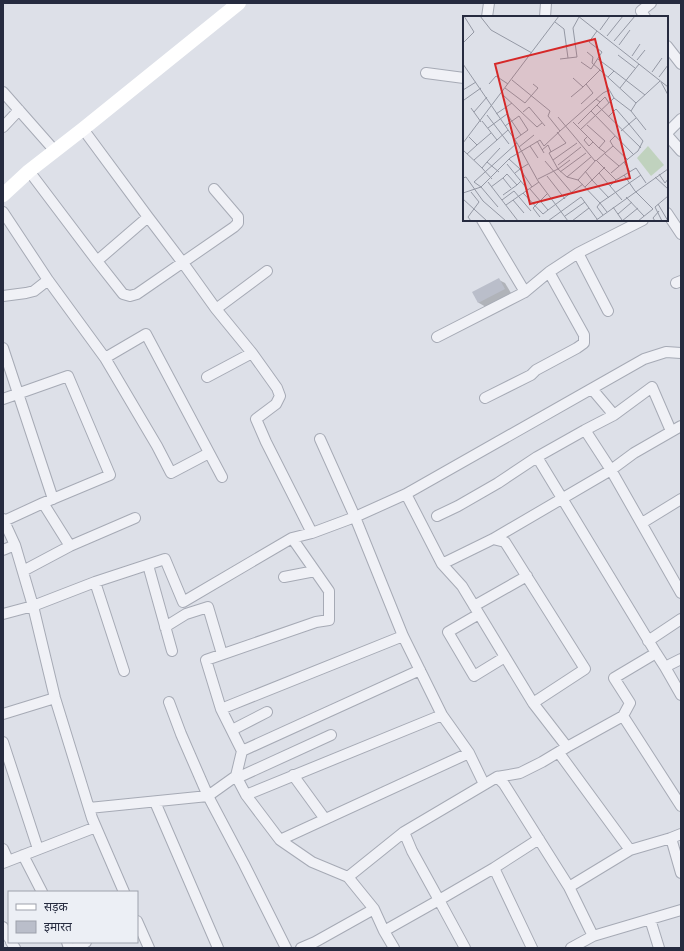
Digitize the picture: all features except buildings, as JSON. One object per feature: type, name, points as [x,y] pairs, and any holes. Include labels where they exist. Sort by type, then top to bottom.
[{"type":"street","points":[[3,195],[29,170],[55,152],[239,3]]},
{"type":"street","points":[[487,16],[489,3]]},
{"type":"street","points":[[545,16],[546,3]]},
{"type":"street","points":[[644,16],[641,11],[651,3]]},
{"type":"street","points":[[668,47],[681,64]]},
{"type":"street","points":[[426,73],[463,78]]},
{"type":"street","points":[[3,92],[55,152]]},
{"type":"street","points":[[3,127],[19,110]]},
{"type":"street","points":[[668,133],[681,119]]},
{"type":"street","points":[[83,129],[216,309],[252,353],[277,388],[280,396],[276,404],[256,419],[312,533]]},
{"type":"street","points":[[668,135],[681,151]]},
{"type":"street","points":[[29,170],[123,294],[130,296],[137,294],[183,263],[238,223],[238,217],[214,189]]},
{"type":"street","points":[[3,212],[48,280],[104,358],[157,446],[171,473],[209,452]]},
{"type":"street","points":[[668,214],[681,234]]},
{"type":"street","points":[[97,261],[148,217]]},
{"type":"street","points":[[483,221],[525,292]]},
{"type":"street","points":[[437,337],[525,292],[549,272],[578,253],[641,221]]},
{"type":"street","points":[[578,253],[608,310]]},
{"type":"street","points":[[216,309],[267,271]]},
{"type":"street","points":[[485,398],[531,375],[536,370],[584,343],[584,335],[549,272]]},
{"type":"street","points":[[3,296],[34,291],[48,280]]},
{"type":"street","points":[[104,358],[146,334],[222,477]]},
{"type":"street","points":[[3,348],[53,499]]},
{"type":"street","points":[[3,614],[33,606],[95,582],[165,559],[183,602],[292,538],[312,533],[355,517],[406,494],[644,359],[666,352],[681,352]]},
{"type":"street","points":[[207,378],[252,353]]},
{"type":"street","points":[[3,399],[68,376],[110,475],[3,520],[15,546],[23,571],[55,698],[89,808],[124,891]]},
{"type":"street","points":[[437,516],[498,483],[585,430],[614,416],[652,388],[671,431]]},
{"type":"street","points":[[592,389],[614,416]]},
{"type":"street","points":[[442,564],[494,538],[611,470],[634,453],[681,426]]},
{"type":"street","points":[[585,430],[611,470],[681,593]]},
{"type":"street","points":[[320,439],[355,517],[403,636],[442,715],[469,753],[484,784]]},
{"type":"street","points":[[537,458],[648,641],[666,667],[681,695]]},
{"type":"street","points":[[406,494],[442,564],[462,586],[533,703],[630,850]]},
{"type":"street","points":[[642,523],[681,499]]},
{"type":"street","points":[[44,503],[70,546]]},
{"type":"street","points":[[23,571],[70,546],[135,518]]},
{"type":"street","points":[[292,538],[329,591],[329,620],[316,622],[206,660],[221,709],[242,750],[237,777],[246,795],[280,840],[312,862],[348,878],[374,909],[394,948]]},
{"type":"street","points":[[494,538],[506,542],[585,668],[533,703]]},
{"type":"street","points":[[3,550],[15,546]]},
{"type":"street","points":[[148,565],[172,651]]},
{"type":"street","points":[[284,576],[315,571]]},
{"type":"street","points":[[505,657],[474,676],[448,632],[476,610],[527,576]]},
{"type":"street","points":[[95,582],[124,671]]},
{"type":"street","points":[[165,627],[186,614],[208,607],[222,654]]},
{"type":"street","points":[[648,641],[681,619]]},
{"type":"street","points":[[221,709],[403,636]]},
{"type":"street","points":[[348,878],[404,832],[484,784],[497,777],[520,773],[623,716],[630,703],[614,678],[656,653]]},
{"type":"street","points":[[666,667],[681,659]]},
{"type":"street","points":[[242,750],[420,670]]},
{"type":"street","points":[[3,714],[55,698]]},
{"type":"street","points":[[169,702],[208,796],[286,948]]},
{"type":"street","points":[[232,730],[267,712]]},
{"type":"street","points":[[246,795],[442,715]]},
{"type":"street","points":[[623,716],[681,806]]},
{"type":"street","points":[[89,808],[208,796],[237,777],[330,735]]},
{"type":"street","points":[[3,742],[38,849]]},
{"type":"street","points":[[280,840],[469,753]]},
{"type":"street","points":[[293,775],[325,819]]},
{"type":"street","points":[[497,777],[504,784],[569,886],[593,936]]},
{"type":"street","points":[[155,802],[218,948]]},
{"type":"street","points":[[3,849],[5,862],[96,827]]},
{"type":"street","points":[[404,832],[412,851],[465,948]]},
{"type":"street","points":[[569,886],[630,850],[676,836],[681,873]]},
{"type":"street","points":[[384,931],[494,868],[539,839]]},
{"type":"street","points":[[23,855],[41,891]]},
{"type":"street","points":[[494,868],[532,948]]},
{"type":"street","points":[[301,948],[316,945],[374,909]]},
{"type":"street","points":[[571,948],[593,936],[681,910]]},
{"type":"street","points":[[650,919],[659,948]]},
{"type":"street","points":[[138,923],[149,948]]},
{"type":"street","points":[[3,927],[8,936]]},
{"type":"street","points":[[75,948],[84,943]]}]
